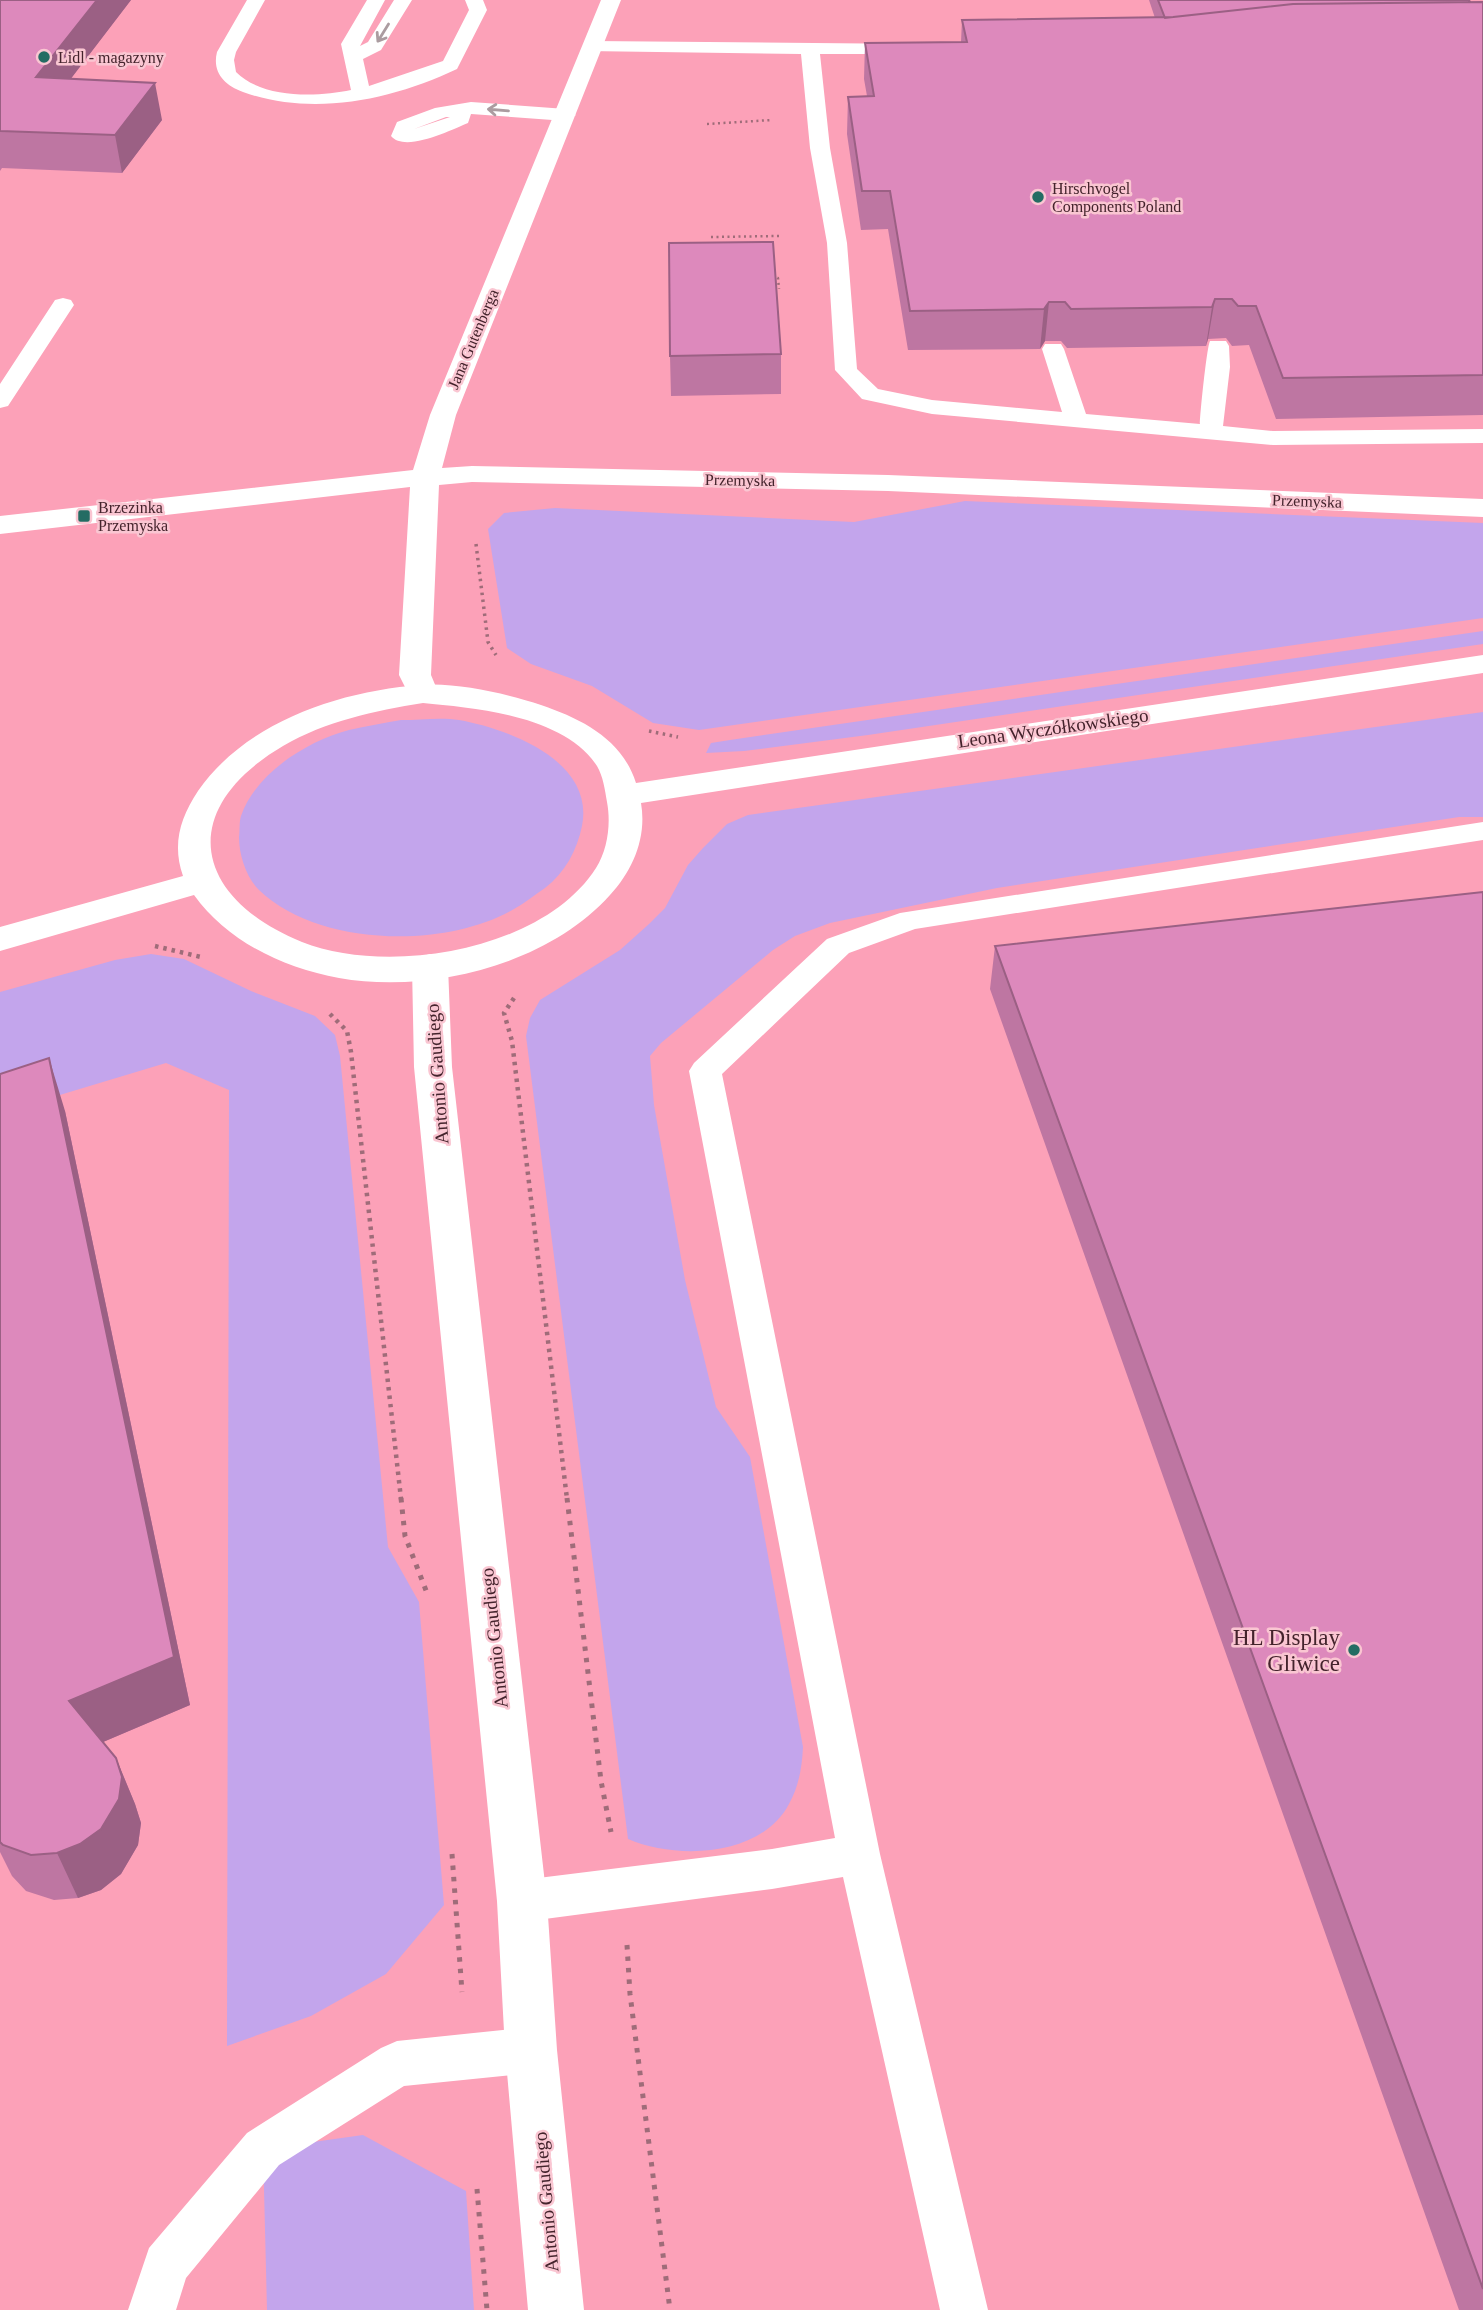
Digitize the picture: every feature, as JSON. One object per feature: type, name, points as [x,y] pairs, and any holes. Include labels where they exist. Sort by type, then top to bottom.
[{"type":"street","name":"Jana Gutenberga","points":[[423,694],[415,675],[425,477],[447,402],[611,0]]},
{"type":"street","name":"Przemyska","points":[[0,525],[472,474],[888,483],[1483,508]]},
{"type":"street","name":"Leona Wyczółkowskiego","points":[[623,795],[878,754],[1483,664]]},
{"type":"street","points":[[423,694],[497,702],[549,719],[594,745],[608,759],[617,774],[623,795],[626,822],[619,853],[608,875],[576,909],[542,933],[500,951],[430,966],[340,966],[272,944],[229,914],[201,882],[194,864],[192,848],[202,808],[214,790],[251,752],[314,718],[354,705],[423,694]]},
{"type":"street","points":[[0,939],[201,882]]},
{"type":"street","name":"Antonio Gaudiego","points":[[430,966],[433,1067],[522,1901],[531,2050],[556,2310]]},
{"type":"lane","points":[[256,0],[227,51],[225,66],[235,82],[259,92],[294,100],[324,102],[362,93],[434,63],[450,65],[478,10],[474,0]]},
{"type":"lane","points":[[362,93],[350,44],[376,0]]},
{"type":"lane","points":[[354,56],[375,46],[403,0]]},
{"type":"lane","points":[[593,47],[932,48]]},
{"type":"lane","points":[[810,49],[820,148],[837,243],[846,370],[870,394],[932,407],[1273,438],[1483,436]]},
{"type":"lane","points":[[462,111],[471,108],[566,115]]},
{"type":"lane","points":[[0,401],[63,305]]},
{"type":"lane","points":[[1212,433],[1210,417],[1221,360],[1218,346]]},
{"type":"lane","points":[[1053,349],[1076,420]]},
{"type":"lane","points":[[964,2310],[859,1854],[705,1071],[838,946],[911,920],[1483,831]]},
{"type":"lane","points":[[522,1901],[772,1869],[859,1854]]},
{"type":"lane","points":[[152,2310],[166,2265],[263,2149],[397,2064],[531,2050]]},
{"type":"path","points":[[707,124],[728,124],[735,120],[777,120]]},
{"type":"path","points":[[711,237],[779,236]]},
{"type":"path","points":[[765,278],[778,278],[779,289]]},
{"type":"path","points":[[475,537],[488,642],[502,662]]},
{"type":"path","points":[[641,727],[652,732],[684,737]]},
{"type":"path","points":[[144,944],[205,959]]},
{"type":"path","points":[[326,1010],[347,1031],[351,1052],[405,1536]]},
{"type":"path","points":[[512,1041],[601,1781]]},
{"type":"path","points":[[630,1994],[670,2310]]},
{"type":"path","points":[[484,2272],[487,2310]]},
{"type":"shaded area","points":[[0,0],[1483,0],[1483,2310],[0,2310]]},
{"type":"shaded area","points":[[965,501],[1483,523],[1483,618],[699,730],[653,723],[592,686],[531,664],[507,648],[488,529],[504,513],[555,508],[854,522]]},
{"type":"shaded area","points":[[1483,631],[1483,644],[868,735],[744,751],[706,753],[711,743],[730,740]]},
{"type":"shaded area","points":[[1483,712],[1483,817],[1459,817],[997,888],[830,923],[795,936],[773,950],[661,1043],[650,1056],[654,1105],[685,1280],[716,1407],[750,1457],[803,1747],[799,1776],[789,1804],[776,1822],[759,1835],[739,1844],[693,1851],[648,1846],[628,1839],[526,1036],[530,1018],[540,1000],[620,950],[665,908],[688,865],[703,848],[727,824],[748,815]]},
{"type":"shaded area","points":[[452,719],[479,724],[523,740],[562,766],[575,783],[582,803],[582,826],[569,860],[552,882],[518,907],[486,922],[454,931],[419,936],[348,932],[314,923],[284,909],[259,890],[244,865],[239,844],[240,824],[248,800],[258,786],[285,761],[317,742],[349,730],[401,720]]},
{"type":"shaded area","points":[[151,954],[184,959],[251,991],[315,1016],[335,1035],[340,1056],[388,1547],[419,1602],[444,1905],[386,1974],[311,2016],[227,2046],[229,1090],[166,1063],[0,1113],[0,992],[115,960]]},
{"type":"shaded area","points":[[363,2135],[466,2191],[474,2310],[267,2310],[263,2149]]},
{"type":"building","points":[[0,0],[97,0],[36,77],[155,83],[115,135],[0,131]]},
{"type":"building","points":[[1158,0],[1470,2],[1293,4],[1165,18]]},
{"type":"building","points":[[1483,2],[1483,375],[1283,378],[1256,306],[1238,306],[1232,299],[1215,299],[1212,307],[1071,309],[1065,302],[1049,302],[1044,309],[910,311],[890,191],[862,191],[848,97],[874,96],[865,43],[967,42],[962,20],[1173,17],[1293,4]]},
{"type":"building","points":[[773,242],[781,354],[670,356],[669,243]]},
{"type":"building","name":"HL Display Gliwice","points":[[1483,892],[1483,2289],[995,946]]},
{"type":"building","points":[[49,1058],[174,1657],[69,1701],[116,1758],[122,1777],[119,1799],[101,1829],[80,1844],[57,1853],[31,1855],[0,1842],[0,1074]]},
{"type":"place","name":"Lidl - magazyny","points":[[44,57]]},
{"type":"place","name":"Hirschvogel Components Poland","points":[[1038,197]]},
{"type":"place","name":"Brzezinka Przemyska","points":[[84,516]]},
{"type":"place","name":"HL Display Gliwice","points":[[1354,1650]]}]
